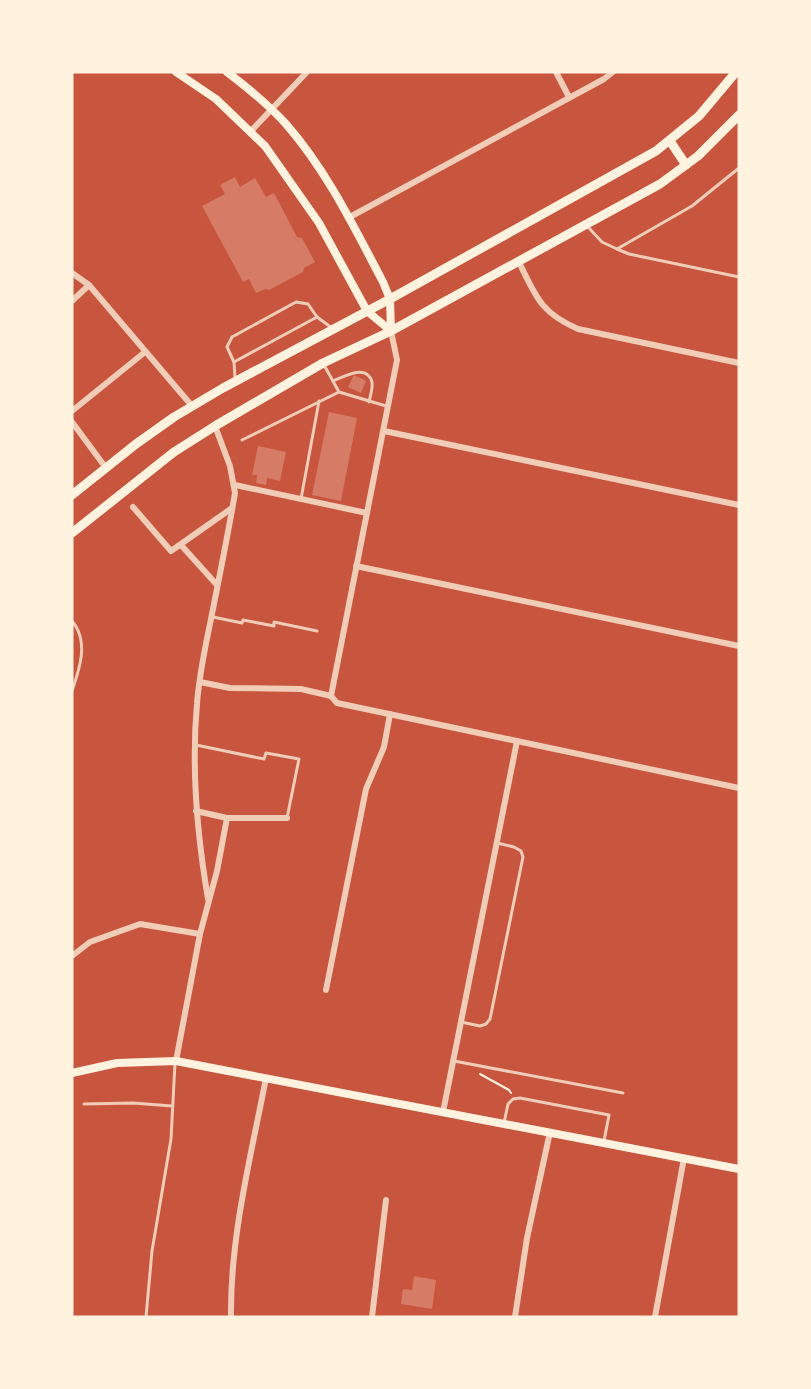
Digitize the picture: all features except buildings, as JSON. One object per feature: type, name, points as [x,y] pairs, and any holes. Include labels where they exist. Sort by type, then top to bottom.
[{"type":"main road","points":[[176,72],[216,99],[251,131],[276,159],[319,223],[366,311],[391,331]]},
{"type":"main road","points":[[227,72],[260,98],[290,130],[324,174],[383,282],[390,299],[391,331]]},
{"type":"main road","points":[[72,495],[136,444],[192,406],[656,151],[699,116],[736,72]]},
{"type":"main road","points":[[72,533],[174,452],[215,426],[323,363],[391,331],[660,184],[720,136],[739,115]]},
{"type":"main road","points":[[670,141],[686,165]]},
{"type":"main road","points":[[72,1073],[117,1063],[176,1061],[739,1169]]},
{"type":"street","points":[[251,131],[307,72]]},
{"type":"street","points":[[556,72],[569,98]]},
{"type":"street","points":[[348,218],[613,72]]},
{"type":"street","points":[[519,262],[533,292],[545,309],[561,321],[578,329],[739,363]]},
{"type":"street","points":[[72,273],[89,285],[192,406]]},
{"type":"street","points":[[72,300],[89,285]]},
{"type":"street","points":[[331,696],[397,360],[391,331]]},
{"type":"street","points":[[72,411],[146,352]]},
{"type":"street","points":[[72,422],[106,468]]},
{"type":"street","points":[[208,898],[196,811],[195,745],[200,682],[235,493],[231,466],[215,426]]},
{"type":"street","points":[[384,431],[739,505]]},
{"type":"street","points":[[234,485],[367,513]]},
{"type":"street","points":[[133,507],[171,551],[232,508]]},
{"type":"street","points":[[181,544],[218,585]]},
{"type":"street","points":[[356,566],[739,646]]},
{"type":"street","points":[[200,682],[230,688],[301,689],[331,696],[337,703],[739,788]]},
{"type":"street","points":[[326,990],[366,789],[384,747],[390,714]]},
{"type":"street","points":[[443,1112],[517,741]]},
{"type":"street","points":[[196,811],[227,818],[287,818]]},
{"type":"street","points":[[176,1061],[200,934],[217,871],[227,818]]},
{"type":"street","points":[[72,956],[90,942],[140,924],[200,934]]},
{"type":"street","points":[[231,1317],[233,1276],[242,1201],[266,1078]]},
{"type":"street","points":[[515,1317],[525,1249],[550,1132]]},
{"type":"street","points":[[655,1317],[684,1158]]},
{"type":"street","points":[[372,1317],[386,1200]]},
{"type":"lane","points":[[617,249],[692,206],[739,168]]},
{"type":"lane","points":[[586,225],[602,242],[629,254],[739,277]]},
{"type":"lane","points":[[235,382],[234,362],[227,347],[232,337],[296,302],[308,304],[317,318],[333,329]]},
{"type":"lane","points":[[234,362],[317,318]]},
{"type":"lane","points":[[323,363],[339,392]]},
{"type":"lane","points":[[333,381],[352,373],[361,372],[369,376],[373,383],[369,402]]},
{"type":"lane","points":[[242,440],[339,392],[388,407]]},
{"type":"lane","points":[[301,499],[319,400]]},
{"type":"lane","points":[[211,617],[242,624],[243,620],[273,626],[274,622],[317,631]]},
{"type":"lane","points":[[72,621],[79,629],[83,645],[72,691]]},
{"type":"lane","points":[[195,745],[264,759],[266,753],[299,759],[287,818]]},
{"type":"lane","points":[[461,1022],[480,1026],[486,1024],[490,1019],[523,857],[521,851],[514,847],[497,843]]},
{"type":"lane","points":[[146,1317],[152,1251],[171,1139],[176,1061]]},
{"type":"lane","points":[[454,1061],[623,1094]]},
{"type":"lane","points":[[504,1124],[508,1104],[513,1099],[520,1098],[609,1115],[604,1143]]},
{"type":"lane","points":[[84,1104],[133,1103],[172,1106]]},
{"type":"path","points":[[470,1064],[470,1068],[509,1090],[513,1099]]}]
